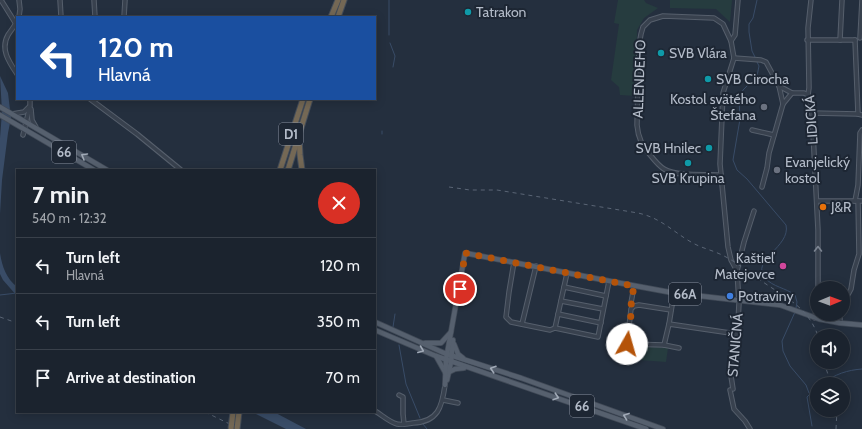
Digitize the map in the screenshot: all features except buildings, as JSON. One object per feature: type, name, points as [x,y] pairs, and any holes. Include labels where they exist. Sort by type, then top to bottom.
[{"type":"highway","points":[[331,16],[338,0]]},
{"type":"highway","points":[[338,16],[344,0]]},
{"type":"highway","name":"D1","points":[[280,169],[303,100]]},
{"type":"highway","name":"D1","points":[[288,169],[299,130],[310,100]]},
{"type":"highway","points":[[299,130],[302,169]]},
{"type":"highway","points":[[231,429],[233,413]]},
{"type":"highway","points":[[237,429],[240,413]]},
{"type":"main road","name":"66","points":[[0,107],[105,169]]},
{"type":"main road","name":"66","points":[[0,115],[92,169]]},
{"type":"main road","name":"66A","points":[[452,331],[465,253],[536,266],[609,282],[674,292],[770,303],[794,309],[810,316]]},
{"type":"main road","name":"66A","points":[[830,321],[862,325]]},
{"type":"main road","name":"66","points":[[376,322],[450,355],[521,378],[663,429]]},
{"type":"main road","name":"66","points":[[376,330],[467,368],[646,429]]},
{"type":"main road","points":[[452,331],[455,348],[464,360]]},
{"type":"main road","points":[[420,343],[441,343],[452,331]]},
{"type":"main road","points":[[450,355],[452,331]]},
{"type":"main road","points":[[445,385],[453,340]]},
{"type":"main road","points":[[436,356],[447,372]]},
{"type":"main road","points":[[447,372],[455,369],[467,368]]},
{"type":"street","points":[[1,0],[16,22]]},
{"type":"street","points":[[19,0],[19,15]]},
{"type":"street","points":[[60,0],[61,16]]},
{"type":"street","points":[[94,0],[95,16]]},
{"type":"street","points":[[124,16],[125,0]]},
{"type":"street","name":"ALLENDEHO","points":[[731,41],[735,35],[738,0]]},
{"type":"street","name":"LIDICKÁ","points":[[811,0],[807,40],[808,95],[812,114],[817,201],[818,281]]},
{"type":"street","points":[[840,40],[842,0]]},
{"type":"street","points":[[807,40],[855,40],[861,38],[862,0]]},
{"type":"street","name":"ALLENDEHO","points":[[721,175],[671,172],[661,167],[648,153],[638,137],[639,45],[643,27],[650,20],[663,16],[714,18],[723,24],[731,41],[734,58],[724,86],[722,101],[721,175],[728,247],[731,260],[737,271]]},
{"type":"street","points":[[16,25],[7,38],[5,47],[8,59],[16,72]]},
{"type":"street","points":[[812,114],[860,114],[855,40]]},
{"type":"street","points":[[734,58],[761,60],[766,62],[779,86],[783,104]]},
{"type":"street","points":[[779,86],[792,93],[804,93],[808,95]]},
{"type":"street","points":[[762,187],[769,152],[783,104],[792,93]]},
{"type":"street","points":[[30,100],[34,124],[38,129]]},
{"type":"street","points":[[91,100],[137,134],[179,169]]},
{"type":"street","points":[[12,114],[24,112],[30,106]]},
{"type":"street","points":[[23,135],[30,106]]},
{"type":"street","points":[[752,130],[774,135]]},
{"type":"street","points":[[850,291],[854,270],[860,254],[858,185],[860,133],[862,130]]},
{"type":"street","points":[[817,201],[858,201]]},
{"type":"street","points":[[737,271],[754,211]]},
{"type":"street","points":[[514,262],[506,315],[509,321],[550,330],[555,328],[598,337],[609,282]]},
{"type":"street","points":[[522,324],[536,266]]},
{"type":"street","name":"STANIČNÁ","points":[[737,271],[737,334],[731,376],[732,390],[734,409],[750,429]]},
{"type":"street","points":[[555,328],[567,273]]},
{"type":"street","points":[[634,286],[627,344],[664,345],[679,348]]},
{"type":"street","points":[[564,287],[606,296]]},
{"type":"street","points":[[664,345],[674,292]]},
{"type":"street","points":[[561,301],[603,310]]},
{"type":"street","points":[[632,305],[671,310]]},
{"type":"street","points":[[558,314],[600,323]]},
{"type":"street","points":[[669,324],[737,334]]},
{"type":"street","points":[[376,413],[398,424],[417,423],[431,419],[437,414],[443,400],[445,385]]},
{"type":"street","points":[[399,395],[402,397],[404,424]]},
{"type":"street","points":[[443,400],[458,403]]},
{"type":"green space","points":[[618,0],[644,0],[646,3],[658,8],[644,18],[637,30],[636,96],[620,95],[619,87],[611,80],[619,24],[614,23]]},
{"type":"green space","points":[[670,0],[732,0],[730,22],[716,9],[670,8]]},
{"type":"green space","points":[[629,346],[668,348],[666,362],[626,359]]},
{"type":"water","points":[[0,76],[8,93],[11,118],[2,180],[0,214],[0,138],[2,112]]},
{"type":"water","points":[[0,253],[5,272],[16,286],[16,295],[3,280],[0,274]]},
{"type":"water","points":[[254,413],[276,413],[306,429],[286,429]]},
{"type":"waterway","points":[[389,0],[389,35]]},
{"type":"waterway","points":[[756,59],[752,51],[749,24],[753,18],[757,0]]},
{"type":"waterway","points":[[390,43],[395,56],[393,67]]},
{"type":"waterway","points":[[757,62],[759,66],[757,76],[743,90],[739,99],[740,119],[733,160],[737,170],[747,179],[786,225],[786,233],[783,240],[766,259],[762,271],[768,281],[795,295],[797,302],[796,308]]},
{"type":"waterway","points":[[0,295],[16,293]]},
{"type":"waterway","points":[[795,312],[782,341],[783,351],[790,366],[806,385],[810,393]]},
{"type":"waterway","points":[[393,327],[395,314]]},
{"type":"waterway","points":[[399,345],[406,384],[420,418]]},
{"type":"waterway","points":[[834,377],[841,373],[862,369]]},
{"type":"waterway","points":[[810,394],[807,397],[810,414]]},
{"type":"waterway","points":[[810,417],[812,426]]},
{"type":"waterway","points":[[423,424],[427,429]]},
{"type":"railway","points":[[449,187],[470,190],[497,190],[646,215],[666,225],[695,244],[733,261],[788,298],[802,310],[815,329]]},
{"type":"railway","points":[[0,317],[16,323]]},
{"type":"railway","points":[[826,369],[829,377]]},
{"type":"railway","points":[[207,413],[240,429]]},
{"type":"railway","points":[[836,429],[837,417]]},
{"type":"place","name":"Tatrakon","points":[[468,12]]},
{"type":"place","name":"SVB Vlára","points":[[661,53]]},
{"type":"place","name":"SVB Cirocha","points":[[708,79]]},
{"type":"place","name":"Kostol svätého Štefana","points":[[764,107]]},
{"type":"place","name":"SVB Hnilec","points":[[709,148]]},
{"type":"place","name":"SVB Krupina","points":[[688,163]]},
{"type":"place","name":"Evanjelický kostol","points":[[777,170]]},
{"type":"place","name":"J&R","points":[[823,207]]},
{"type":"place","name":"Kaštieľ Matejovce","points":[[783,266]]},
{"type":"place","name":"Potraviny","points":[[730,296]]},
{"type":"route","points":[[460,289],[465,253],[634,286],[627,344]]}]
